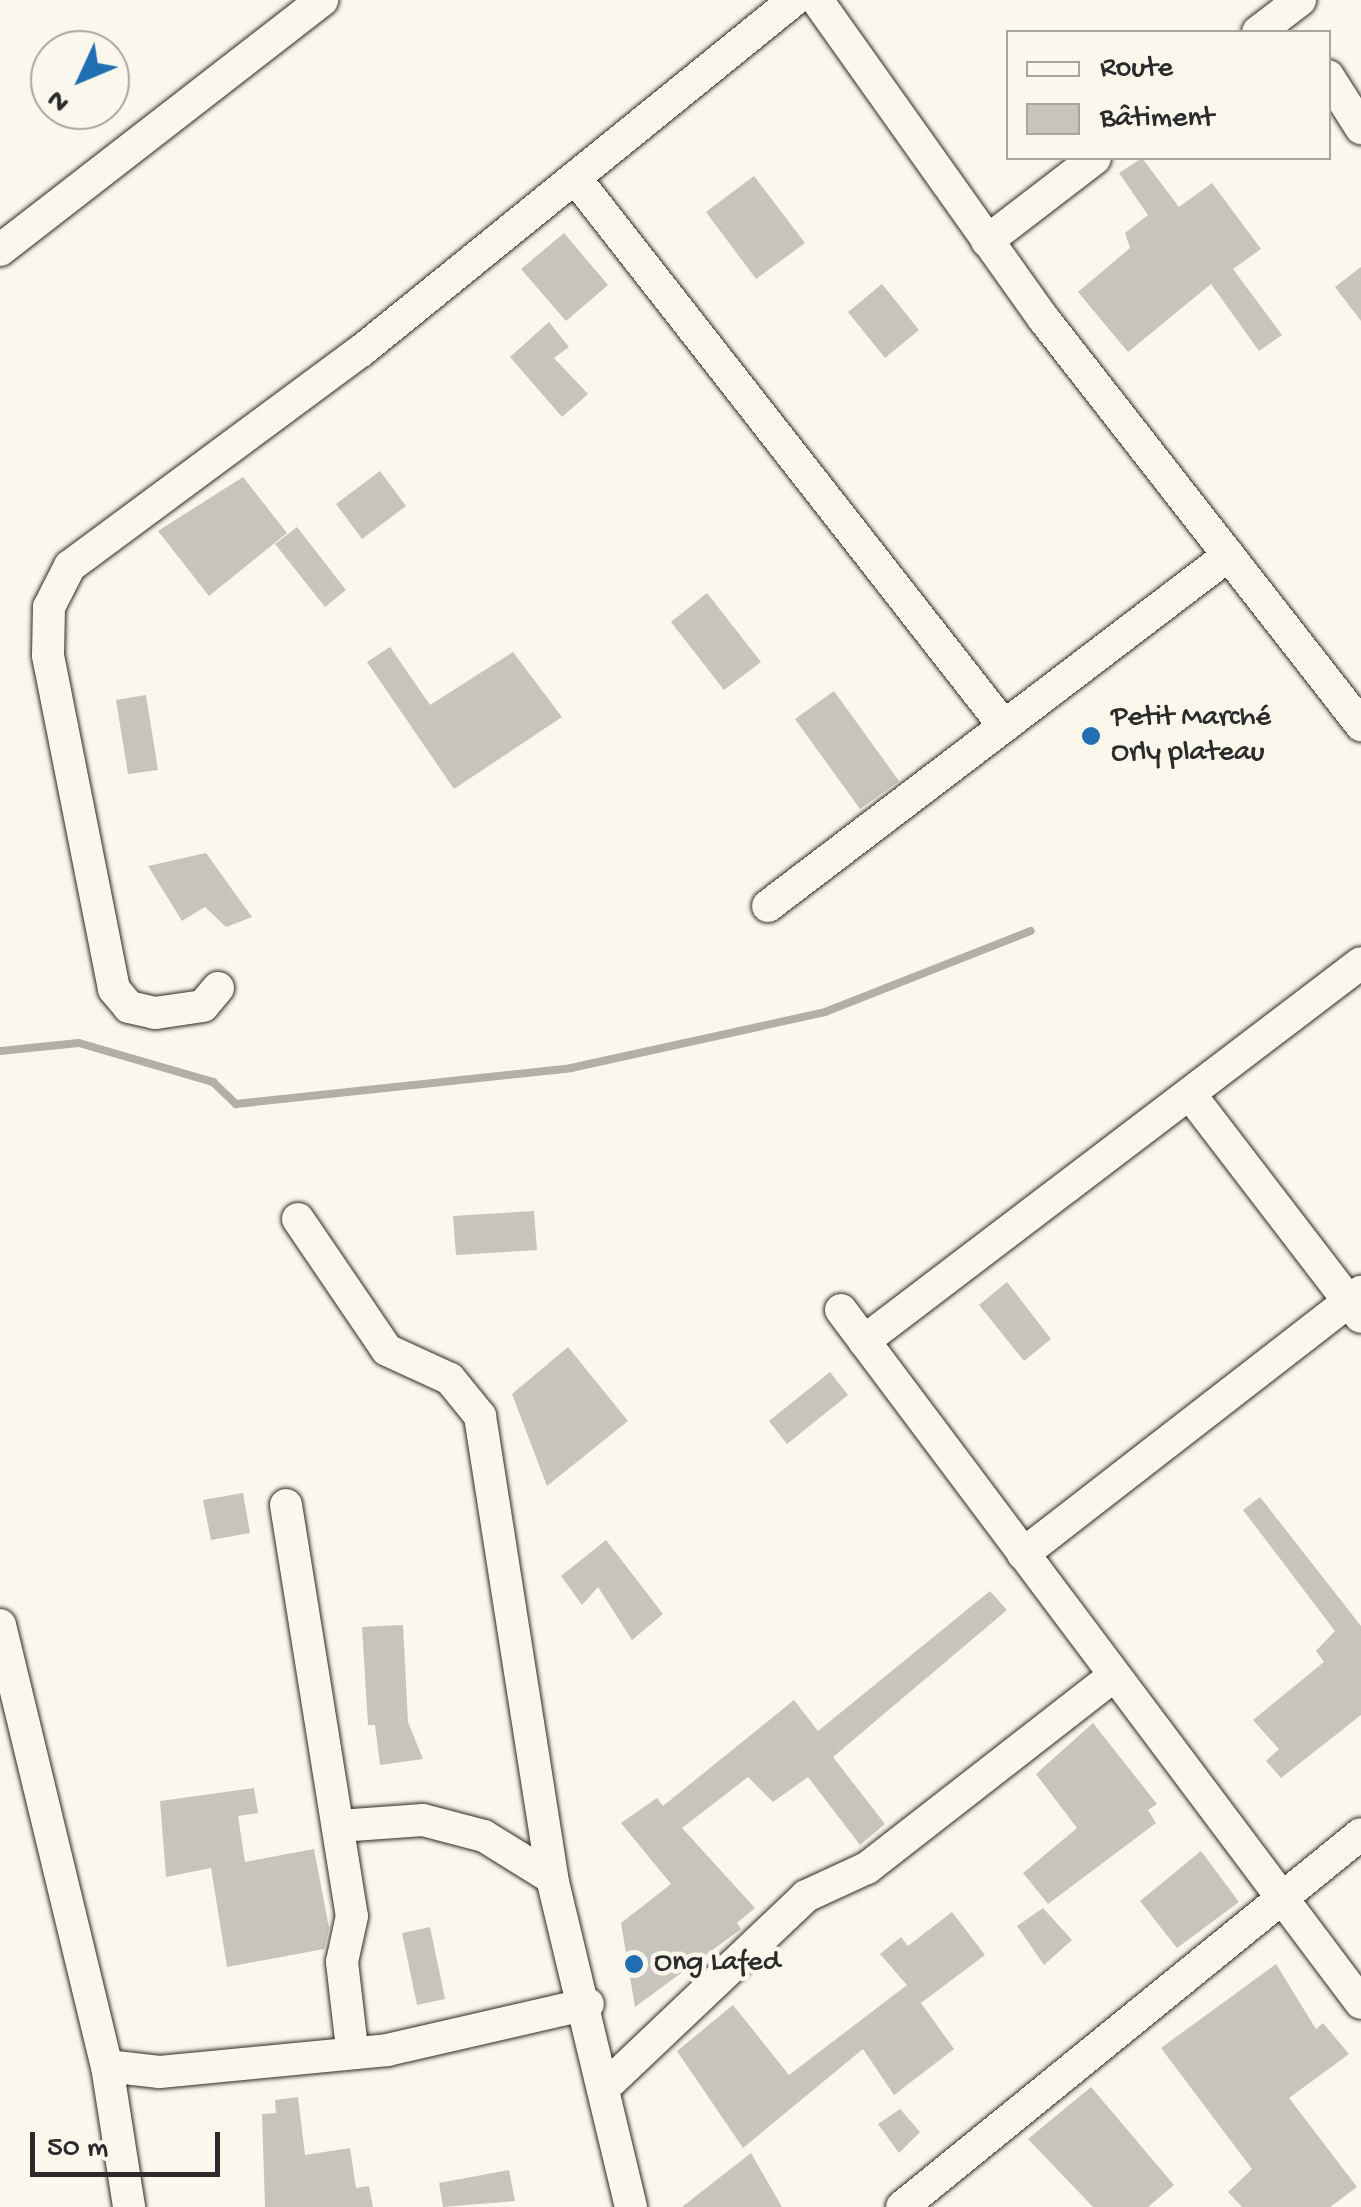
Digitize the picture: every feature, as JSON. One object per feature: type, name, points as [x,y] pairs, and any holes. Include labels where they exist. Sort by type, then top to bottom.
[{"type":"street","points":[[0,250],[322,0]]},
{"type":"street","points":[[218,988],[202,1006],[155,1013],[129,1007],[114,990],[55,720],[49,607],[70,566],[576,178],[794,0]]},
{"type":"street","points":[[818,0],[987,240],[1361,724]]},
{"type":"street","points":[[1262,30],[1296,14]]},
{"type":"street","points":[[1331,81],[1361,128]]},
{"type":"street","points":[[987,240],[1092,160]]},
{"type":"street","points":[[576,178],[1004,726]]},
{"type":"street","points":[[768,906],[1229,555]]},
{"type":"street","points":[[864,1341],[1192,1097],[1361,963]]},
{"type":"street","points":[[1023,1554],[1357,1303],[1192,1097]]},
{"type":"street","points":[[298,1219],[387,1350],[450,1379],[480,1416],[552,1878],[588,2004],[631,2207]]},
{"type":"street","points":[[841,1310],[1361,2004]]},
{"type":"street","points":[[286,1505],[352,1916],[342,1962],[352,2048]]},
{"type":"street","points":[[0,1625],[107,2066],[129,2207]]},
{"type":"street","points":[[606,2086],[806,1896],[866,1868],[1114,1676]]},
{"type":"street","points":[[339,1826],[422,1820],[484,1836],[552,1878]]},
{"type":"street","points":[[902,2207],[1280,1895],[1361,1834]]},
{"type":"street","points":[[107,2066],[160,2072],[352,2048],[423,2044],[588,2004]]},
{"type":"building","points":[[1144,160],[1179,207],[1212,183],[1261,249],[1233,269],[1282,335],[1259,351],[1211,284],[1128,352],[1078,292],[1130,248],[1125,233],[1148,215],[1119,173]]},
{"type":"building","points":[[754,176],[805,243],[756,279],[706,212]]},
{"type":"building","points":[[564,233],[608,285],[566,321],[521,269]]},
{"type":"building","points":[[1361,267],[1361,321],[1335,287]]},
{"type":"building","points":[[882,284],[919,330],[885,358],[848,312]]},
{"type":"building","points":[[549,322],[569,347],[554,358],[588,394],[562,417],[510,357]]},
{"type":"building","points":[[380,471],[406,506],[362,539],[336,504]]},
{"type":"building","points":[[243,477],[287,533],[209,596],[158,531]]},
{"type":"building","points":[[297,527],[346,590],[325,607],[275,544]]},
{"type":"building","points":[[707,593],[761,662],[724,690],[671,622]]},
{"type":"building","points":[[390,647],[430,705],[513,652],[562,717],[454,789],[367,662]]},
{"type":"building","points":[[834,691],[899,781],[860,809],[795,719]]},
{"type":"building","points":[[146,695],[158,770],[128,774],[116,700]]},
{"type":"building","points":[[206,853],[252,917],[226,927],[205,907],[182,921],[148,866]]},
{"type":"building","points":[[534,1211],[537,1250],[456,1255],[453,1216]]},
{"type":"building","points":[[1007,1282],[1051,1339],[1024,1361],[979,1305]]},
{"type":"building","points":[[568,1347],[628,1421],[547,1486],[512,1394]]},
{"type":"building","points":[[830,1372],[848,1395],[787,1444],[769,1421]]},
{"type":"building","points":[[243,1493],[250,1533],[211,1540],[203,1500]]},
{"type":"building","points":[[1260,1497],[1361,1626],[1361,1715],[1281,1778],[1266,1761],[1279,1749],[1253,1720],[1324,1662],[1316,1651],[1335,1631],[1243,1510]]},
{"type":"building","points":[[606,1540],[663,1614],[632,1640],[598,1587],[582,1605],[561,1576]]},
{"type":"building","points":[[990,1591],[1007,1610],[833,1757],[885,1824],[860,1845],[808,1777],[773,1802],[748,1777],[682,1828],[755,1908],[737,1923],[741,1929],[635,2007],[621,1923],[671,1884],[621,1823],[657,1798],[663,1806],[794,1700],[818,1731]]},
{"type":"building","points":[[403,1625],[408,1722],[423,1759],[380,1765],[375,1725],[368,1725],[362,1627]]},
{"type":"building","points":[[1093,1723],[1157,1804],[1148,1810],[1156,1823],[1048,1904],[1023,1873],[1077,1828],[1036,1774]]},
{"type":"building","points":[[254,1788],[258,1813],[238,1816],[245,1862],[314,1849],[329,1928],[324,1949],[227,1967],[211,1868],[166,1877],[160,1801]]},
{"type":"building","points":[[1201,1851],[1239,1902],[1177,1948],[1140,1901]]},
{"type":"building","points":[[1043,1908],[1072,1940],[1044,1965],[1017,1926]]},
{"type":"building","points":[[952,1912],[985,1955],[921,2003],[954,2049],[894,2095],[863,2049],[743,2148],[677,2051],[733,2005],[789,2075],[907,1985],[880,1954],[901,1937],[908,1946]]},
{"type":"building","points":[[430,1927],[445,1999],[417,2005],[402,1933]]},
{"type":"building","points":[[1276,1964],[1316,2029],[1323,2023],[1349,2054],[1289,2098],[1357,2187],[1330,2207],[1242,2207],[1228,2192],[1252,2169],[1161,2048]]},
{"type":"building","points":[[1091,2087],[1174,2185],[1148,2207],[1093,2207],[1028,2139]]},
{"type":"building","points":[[298,2097],[305,2155],[350,2148],[356,2188],[369,2186],[373,2207],[265,2207],[262,2114],[276,2113],[275,2100]]},
{"type":"building","points":[[900,2109],[920,2132],[899,2153],[878,2124]]},
{"type":"building","points":[[751,2153],[782,2207],[682,2207]]},
{"type":"building","points":[[509,2170],[515,2201],[443,2207],[439,2183]]},
{"type":"waterway","points":[[0,1051],[79,1043],[213,1082],[236,1104],[571,1068],[825,1012],[1031,931]]},
{"type":"place","name":"Petit Marché Orly plateau","points":[[1091,736]]},
{"type":"place","name":"Ong Lafed","points":[[634,1964]]}]
